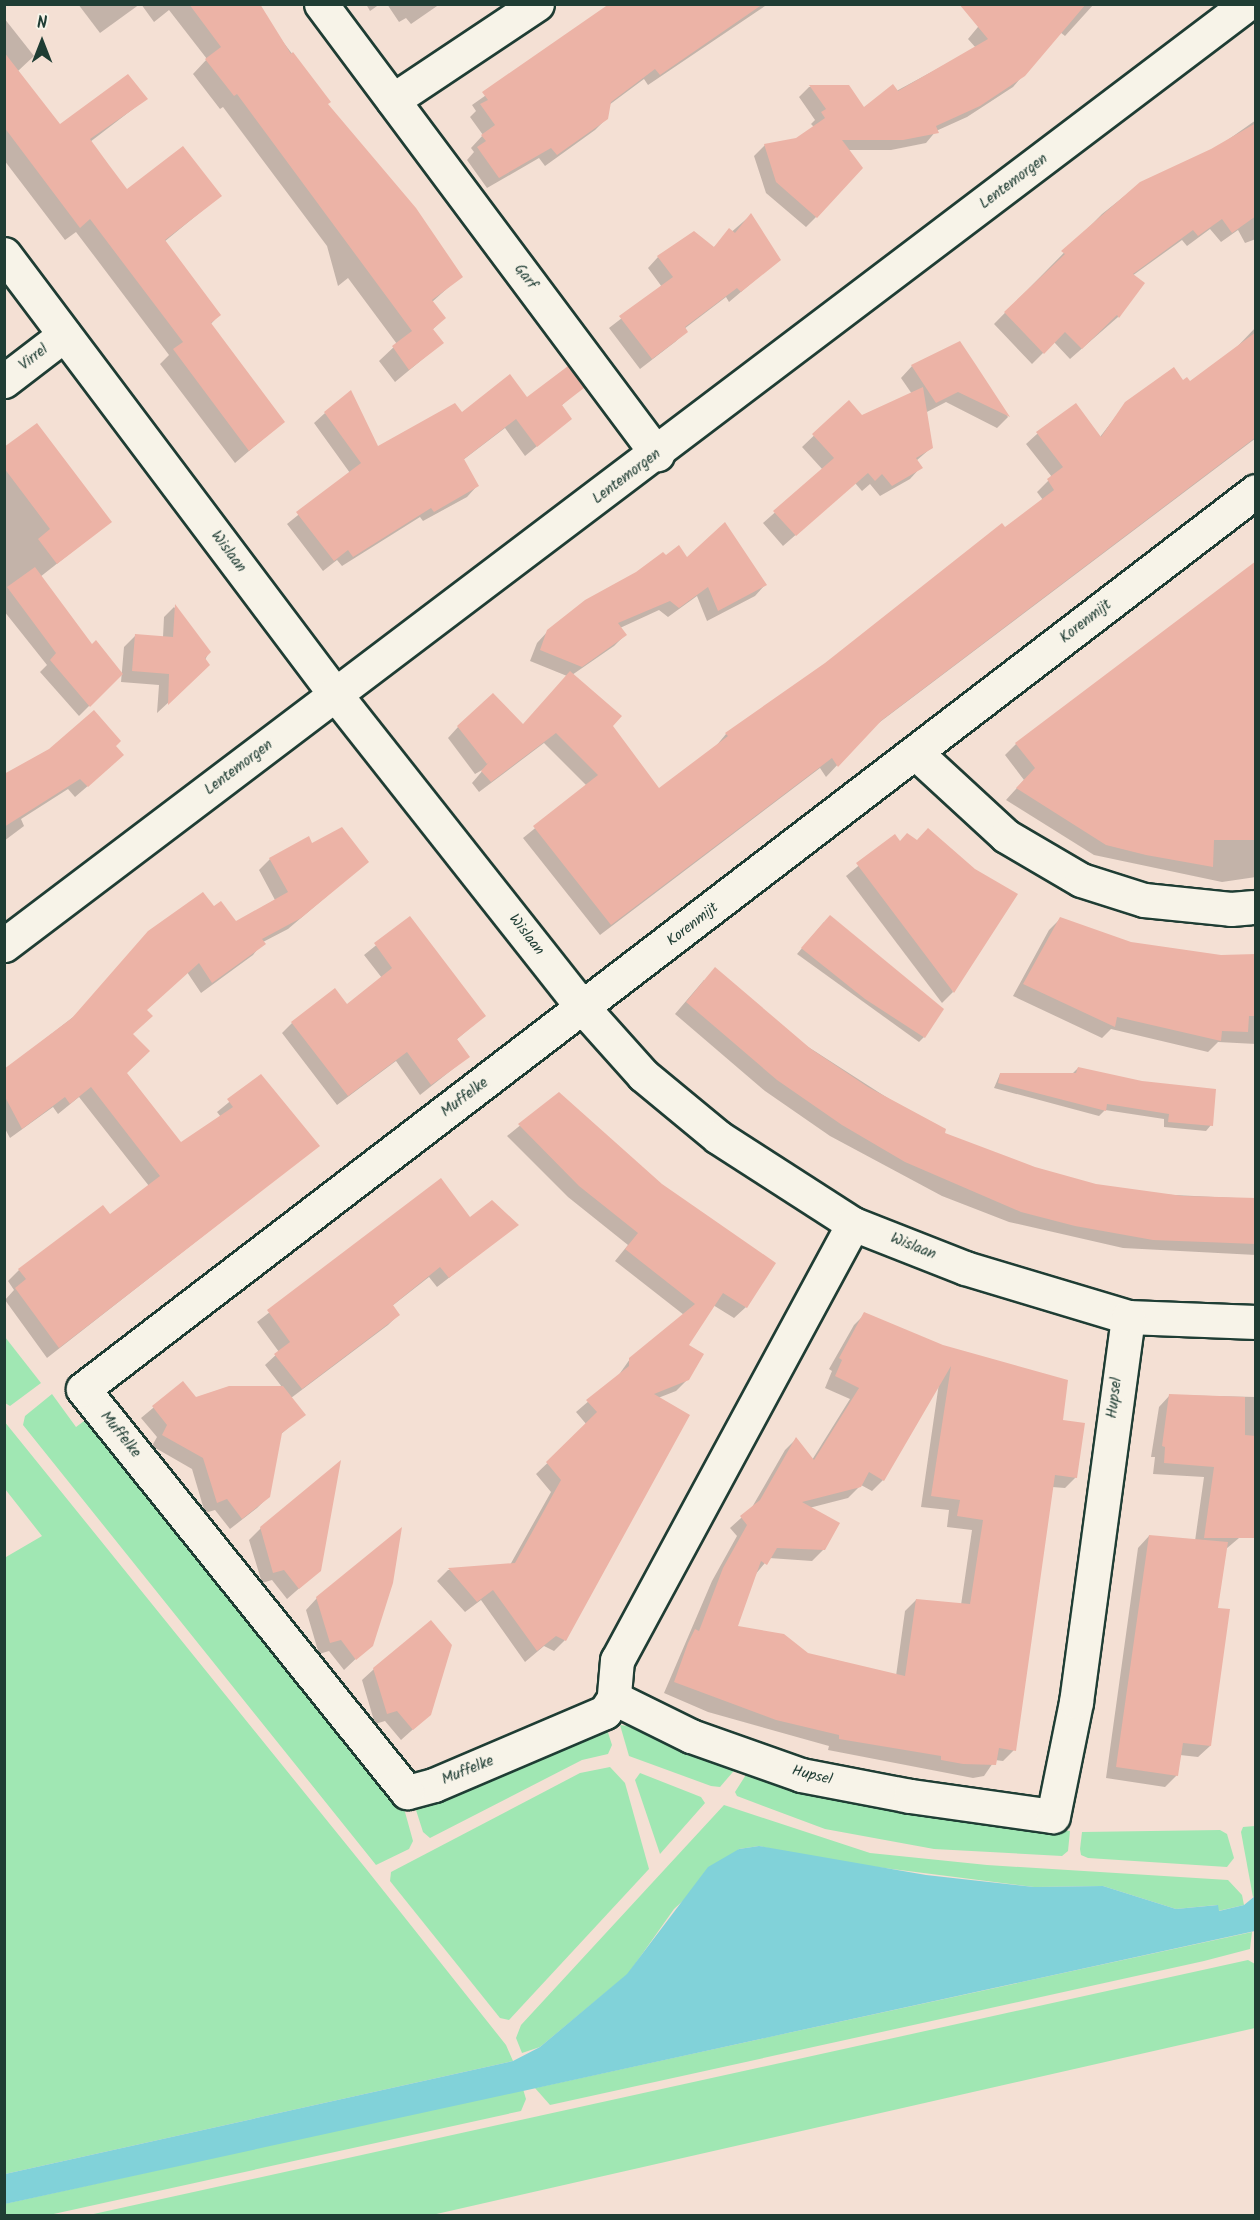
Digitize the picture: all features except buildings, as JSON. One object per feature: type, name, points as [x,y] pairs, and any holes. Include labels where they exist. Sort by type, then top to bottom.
[{"type":"street","name":"Garf","points":[[321,4],[657,454]]},
{"type":"street","points":[[393,100],[537,4]]},
{"type":"street","name":"Lentemorgen","points":[[4,945],[657,454],[1247,4]]},
{"type":"street","name":"Wislaan","points":[[4,254],[335,694],[584,1009],[643,1075],[718,1137],[853,1224],[965,1268],[1128,1317],[1256,1322]]},
{"type":"street","name":"Virrel","points":[[4,381],[64,335]]},
{"type":"street","name":"Korenmijt","points":[[584,1009],[1256,491]]},
{"type":"street","points":[[916,753],[1006,836],[1082,880],[1144,900],[1231,909],[1256,907]]},
{"type":"street","name":"Muffelke","points":[[584,1009],[83,1389],[407,1792],[434,1785],[572,1729],[605,1712],[614,1698]]},
{"type":"street","points":[[614,1698],[617,1660],[853,1224]]},
{"type":"street","name":"Hupsel","points":[[614,1698],[691,1736],[801,1775],[910,1796],[1053,1815],[1076,1702],[1128,1317]]},
{"type":"green space","points":[[5,1337],[41,1383],[10,1406],[5,1403]]},
{"type":"green space","points":[[52,1394],[76,1427],[88,1418],[240,1601],[405,1812],[413,1841],[409,1849],[376,1865],[23,1425],[25,1416]]},
{"type":"green space","points":[[4,1421],[367,1870],[506,2045],[513,2061],[5,2174],[6,1557],[42,1536],[5,1489]]},
{"type":"green space","points":[[620,1725],[738,1766],[720,1787],[711,1786],[629,1756]]},
{"type":"green space","points":[[606,1726],[612,1745],[608,1754],[582,1760],[430,1838],[423,1832],[415,1807]]},
{"type":"green space","points":[[610,1767],[625,1783],[649,1869],[509,2020],[500,2018],[390,1881],[391,1872],[580,1773]]},
{"type":"green space","points":[[749,1770],[962,1819],[1070,1831],[1068,1851],[1062,1856],[934,1849],[825,1829],[737,1796],[735,1792]]},
{"type":"green space","points":[[640,1773],[701,1797],[705,1803],[660,1854],[635,1780]]},
{"type":"green space","points":[[724,1805],[870,1853],[987,1865],[1228,1880],[1242,1895],[1244,1905],[1218,1911],[1217,1905],[1176,1909],[1103,1886],[1034,1887],[829,1861],[759,1846],[739,1849],[674,1909],[628,1974],[540,2047],[522,2053],[516,2038],[521,2025]]},
{"type":"green space","points":[[1255,1826],[1256,1896],[1253,1897],[1241,1832],[1243,1827]]},
{"type":"green space","points":[[1220,1830],[1227,1834],[1234,1858],[1227,1867],[1088,1858],[1081,1855],[1080,1849],[1082,1832]]},
{"type":"green space","points":[[1252,1932],[1250,1949],[1204,1961],[550,2105],[535,2088]]},
{"type":"green space","points":[[1248,1960],[1255,1964],[1255,2028],[432,2215],[89,2215]]},
{"type":"green space","points":[[523,2089],[526,2099],[521,2111],[49,2215],[5,2215],[4,2204]]},
{"type":"water","points":[[759,1846],[926,1875],[1034,1887],[1103,1886],[1176,1909],[1218,1905],[1219,1911],[1244,1905],[1255,1896],[1255,1931],[5,2204],[5,2174],[513,2061],[540,2047],[627,1974],[708,1867],[739,1849]]}]
